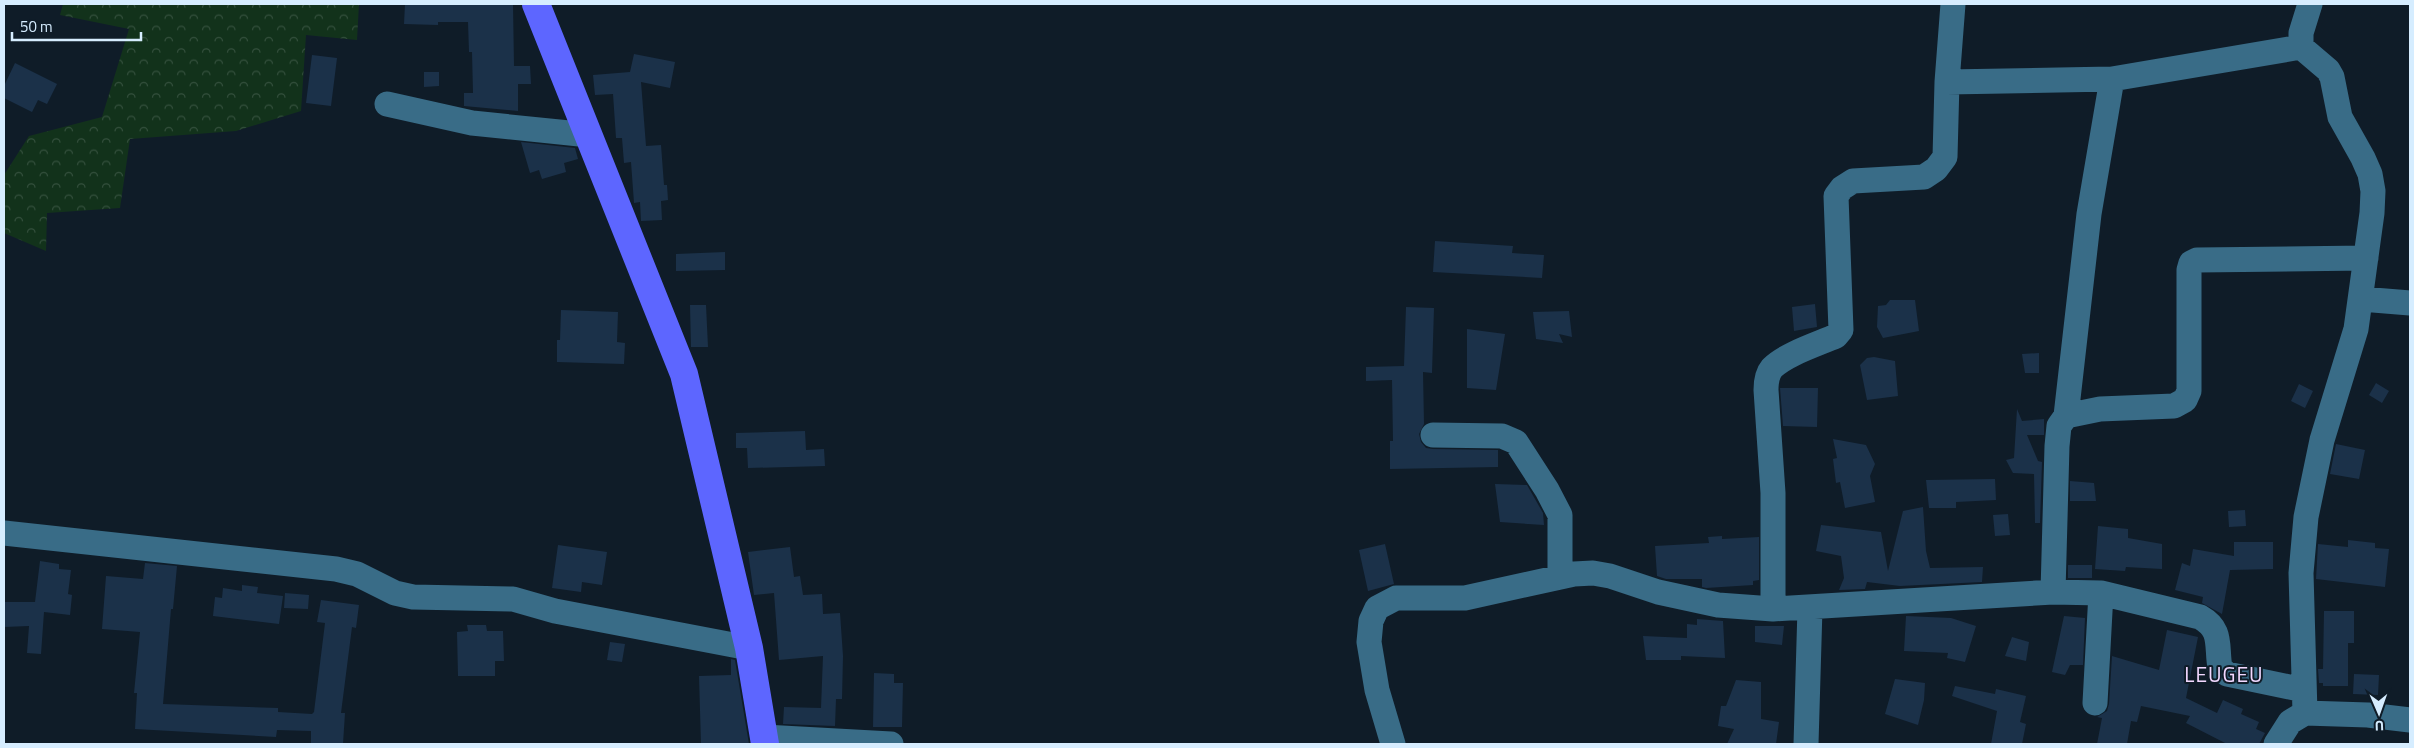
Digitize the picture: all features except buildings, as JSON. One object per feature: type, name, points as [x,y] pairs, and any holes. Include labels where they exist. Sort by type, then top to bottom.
[{"type":"main road","points":[[536,4],[684,374],[749,648],[765,741]]},
{"type":"street","points":[[1773,609],[1773,493],[1766,390],[1767,377],[1772,368],[1788,358],[1836,336],[1841,330],[1836,196],[1842,188],[1854,181],[1924,177],[1936,169],[1945,157],[1947,82],[1953,4]]},
{"type":"street","points":[[2276,744],[2305,701],[2302,573],[2306,517],[2322,440],[2356,329],[2373,205],[2370,174],[2340,117],[2332,77],[2328,70],[2301,47],[2301,33],[2310,4]]},
{"type":"street","points":[[1947,82],[2112,79],[2301,47]]},
{"type":"street","points":[[2053,592],[2059,426],[2066,416],[2089,214],[2112,79]]},
{"type":"street","points":[[387,104],[472,123],[589,135]]},
{"type":"street","points":[[2066,416],[2100,409],[2174,406],[2185,400],[2189,391],[2188,270],[2191,263],[2197,260],[2366,258]]},
{"type":"street","points":[[2360,299],[2410,303]]},
{"type":"street","points":[[1433,435],[1502,436],[1516,442],[1547,490],[1560,515],[1560,577]]},
{"type":"street","points":[[4,533],[336,569],[357,574],[395,593],[413,597],[513,599],[555,610],[749,648]]},
{"type":"street","points":[[1393,744],[1377,690],[1370,642],[1371,621],[1377,608],[1396,598],[1465,598],[1560,577],[1593,573],[1610,576],[1658,592],[1718,605],[1773,609],[2053,592],[2101,593],[2200,617],[2212,624],[2217,634],[2220,668],[2227,674],[2305,701],[2368,715],[2410,720]]},
{"type":"street","points":[[2095,704],[2101,593]]},
{"type":"street","points":[[1806,744],[1810,608]]},
{"type":"street","points":[[765,741],[891,744]]},
{"type":"green space","points":[[63,4],[359,4],[357,40],[306,35],[301,111],[236,131],[130,139],[120,208],[47,213],[46,251],[4,233],[4,175],[29,136],[102,117],[129,29],[60,15]]},
{"type":"district","name":"LEUGEU","points":[[2224,674]]}]
